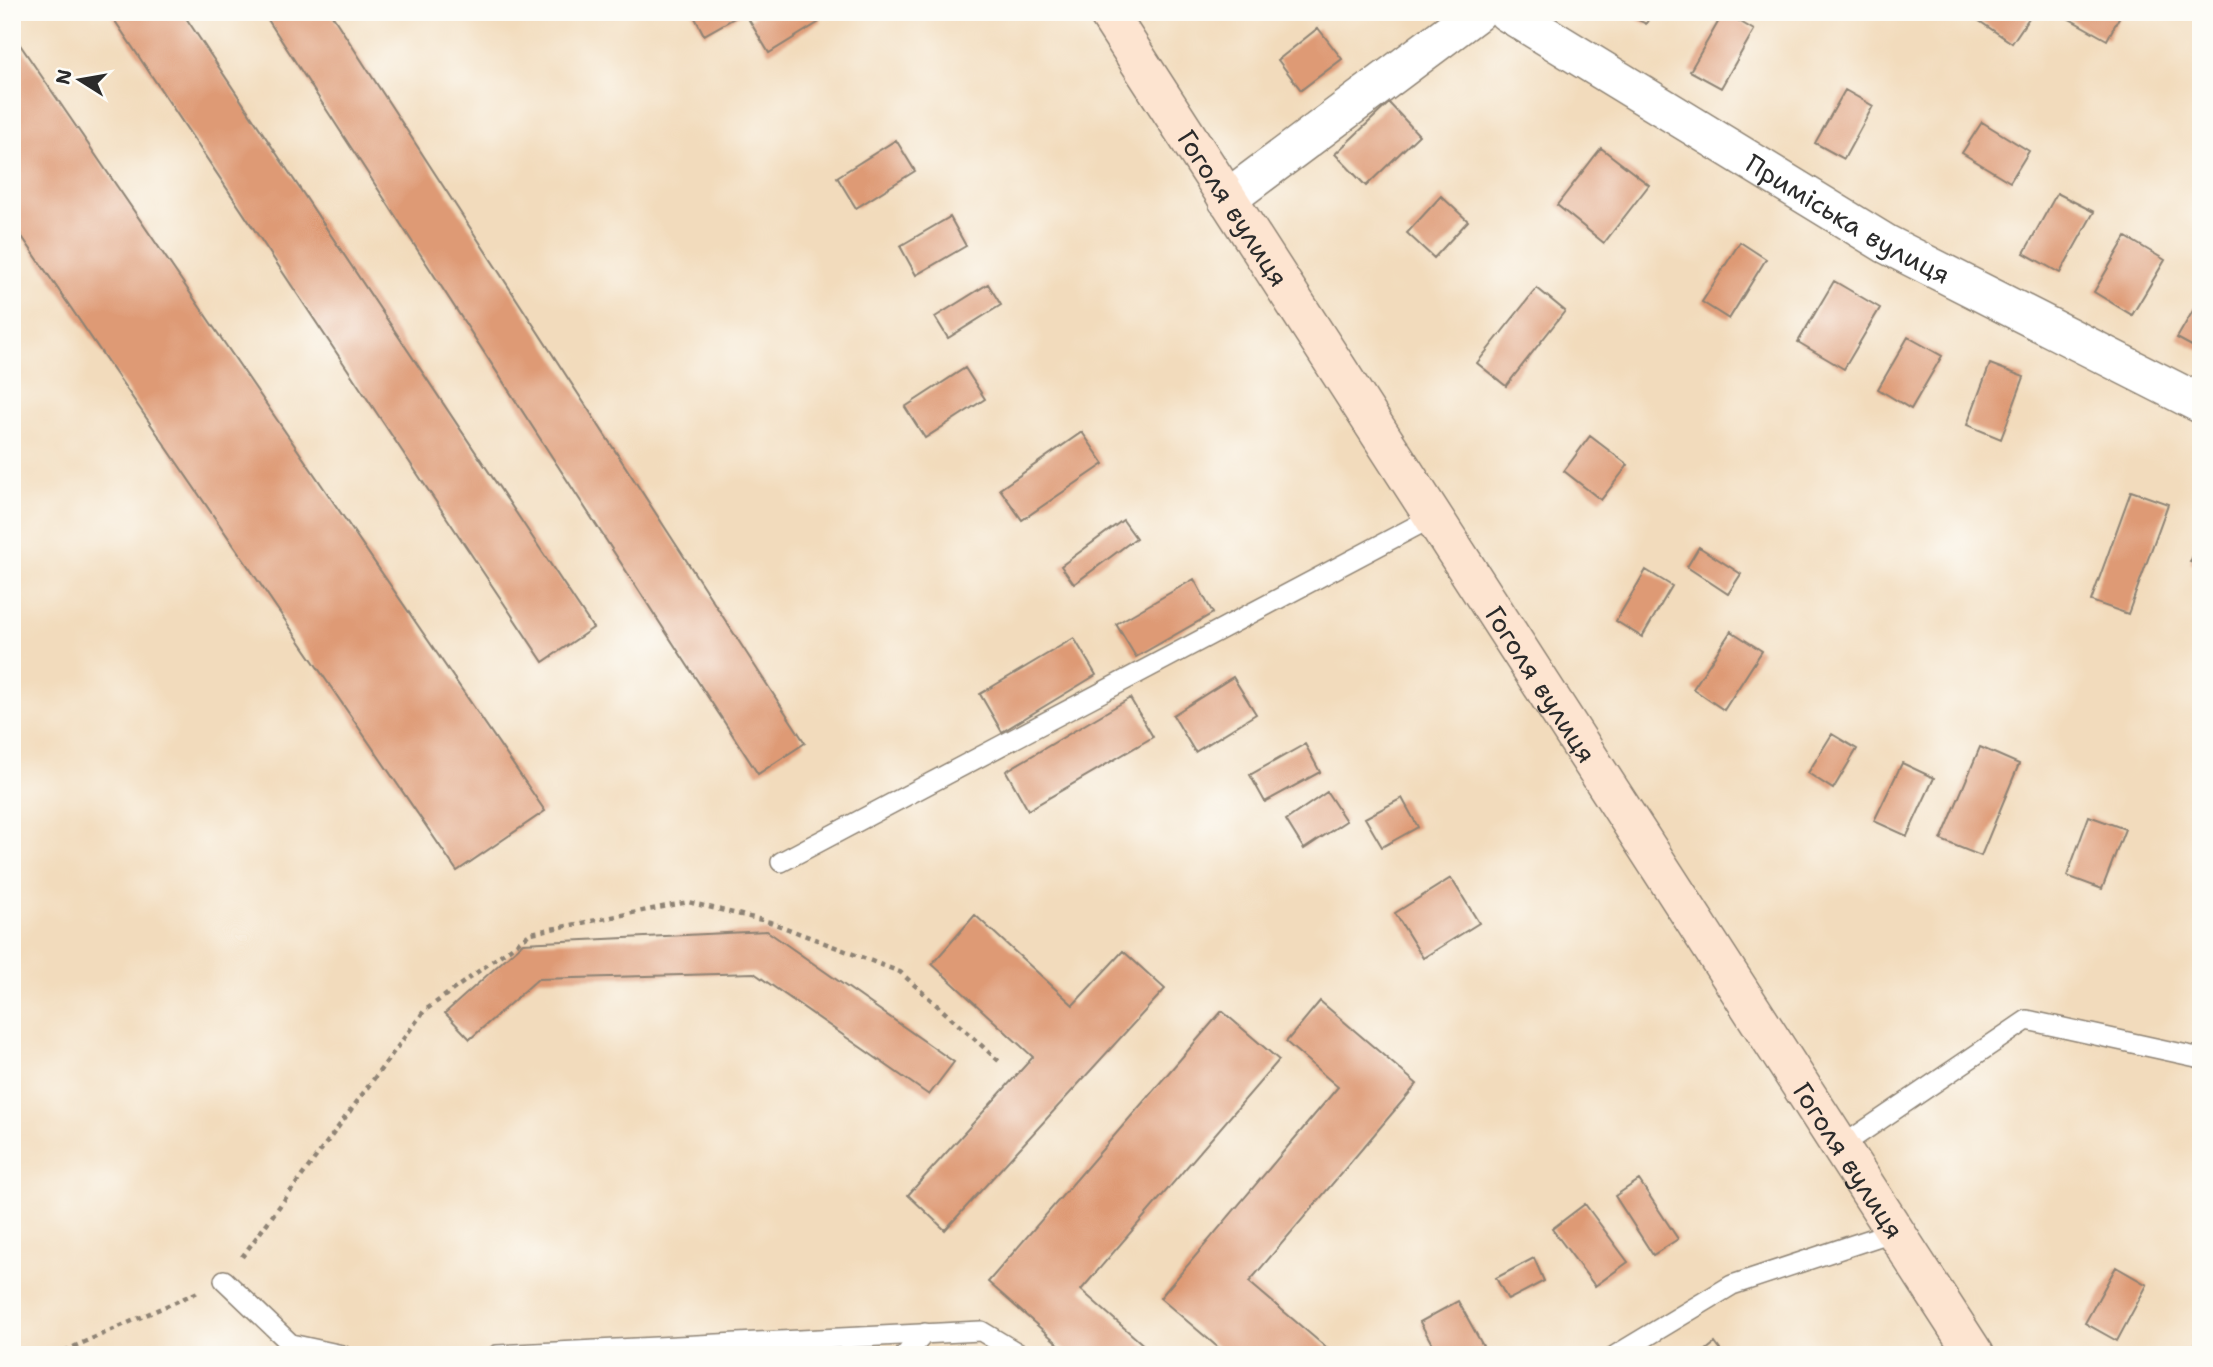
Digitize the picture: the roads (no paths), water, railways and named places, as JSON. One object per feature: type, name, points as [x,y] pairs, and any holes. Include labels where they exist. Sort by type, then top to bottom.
[{"type":"main road","name":"Гоголя вулиця","points":[[1107,12],[1975,1355]]},
{"type":"street","points":[[1227,199],[1478,12]]},
{"type":"street","name":"Приміська вулиця","points":[[1507,12],[1886,244],[2201,404]]},
{"type":"lane","points":[[781,862],[1433,517]]},
{"type":"lane","points":[[1840,1147],[2027,1020],[2201,1058]]},
{"type":"lane","points":[[1616,1355],[1732,1285],[1895,1231]]},
{"type":"lane","points":[[224,1280],[291,1344],[342,1355]]},
{"type":"lane","points":[[496,1355],[981,1331],[1021,1355]]},
{"type":"lane","points":[[905,1355],[925,1333]]}]
